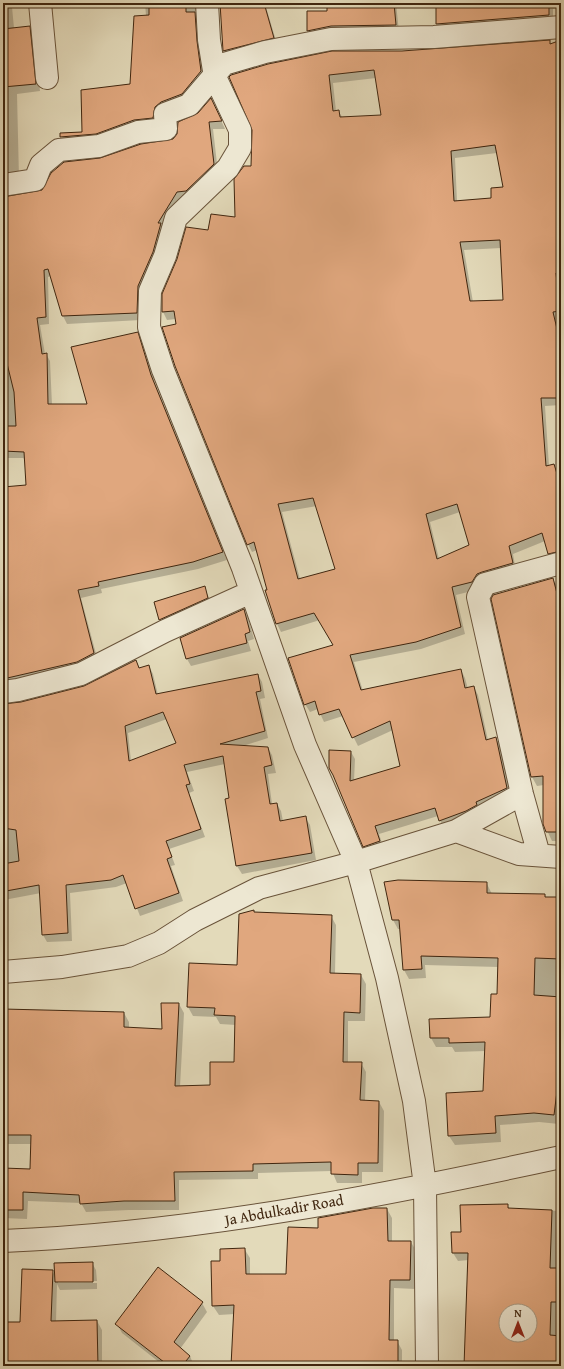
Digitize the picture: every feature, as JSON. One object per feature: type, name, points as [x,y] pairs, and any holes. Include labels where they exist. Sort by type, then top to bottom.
[{"type":"street","points":[[40,3],[47,78]]},
{"type":"street","points":[[208,3],[209,40],[215,77],[240,130],[240,148],[228,168],[176,218],[165,256],[150,291],[149,327],[163,370],[251,592],[304,745],[356,862],[387,978],[414,1101],[425,1186],[427,1366]]},
{"type":"street","points":[[3,185],[35,180],[41,165],[59,150],[99,146],[138,132],[166,129],[165,114],[189,105],[215,77],[224,64],[265,52],[330,39],[434,37],[551,29],[561,27]]},
{"type":"street","points":[[538,855],[522,794],[478,598],[485,584],[561,563]]},
{"type":"street","points":[[3,692],[18,690],[81,674],[165,631],[251,592]]},
{"type":"street","points":[[3,972],[62,967],[128,956],[159,943],[195,920],[259,888],[356,862],[456,831],[522,794]]},
{"type":"street","points":[[456,831],[518,854],[561,856]]},
{"type":"street","name":"Ja Abdulkadir Road","points":[[3,1241],[46,1240],[223,1221],[425,1186],[561,1157]]},
{"type":"building","points":[[149,3],[186,3],[186,12],[195,12],[201,71],[182,94],[161,102],[155,107],[153,118],[134,120],[96,134],[60,137],[60,133],[82,132],[81,90],[130,84],[134,16],[149,15]]},
{"type":"building","points":[[220,3],[264,3],[274,38],[223,51]]},
{"type":"building","points":[[327,3],[394,3],[396,25],[331,26],[307,31],[307,11],[327,11]]},
{"type":"building","points":[[436,3],[549,3],[549,15],[436,24]]},
{"type":"building","points":[[30,26],[36,84],[3,87],[3,29]]},
{"type":"building","points":[[550,40],[550,44],[561,40],[561,272],[556,273],[560,311],[553,312],[561,346],[561,398],[541,398],[546,466],[554,464],[561,487],[561,551],[548,554],[542,533],[509,546],[513,563],[482,572],[477,574],[472,582],[452,587],[461,627],[416,642],[350,655],[361,690],[461,669],[465,688],[474,686],[486,740],[496,737],[507,788],[476,802],[477,805],[466,811],[439,821],[435,808],[375,826],[380,841],[363,847],[329,768],[329,750],[351,751],[350,781],[400,766],[390,721],[352,738],[339,709],[319,715],[315,701],[304,705],[288,658],[333,645],[314,613],[276,624],[265,590],[267,590],[254,542],[247,545],[175,366],[162,327],[176,324],[174,311],[162,312],[162,294],[177,259],[186,227],[208,230],[211,214],[235,217],[234,179],[244,166],[251,166],[252,130],[229,77],[231,75],[268,64],[332,51],[402,51]],"holes":[[[374,70],[381,115],[340,117],[339,110],[333,111],[329,75]],[[495,145],[503,187],[491,188],[491,198],[454,201],[451,151]],[[500,240],[503,300],[470,301],[460,242]],[[313,498],[335,569],[298,579],[278,504]],[[457,504],[469,545],[437,559],[426,514]]]},
{"type":"building","points":[[211,98],[222,121],[209,122],[214,164],[186,191],[177,192],[158,223],[161,223],[153,252],[138,286],[137,313],[62,316],[48,269],[44,270],[46,317],[37,318],[42,354],[47,353],[48,404],[87,404],[71,347],[138,332],[151,375],[223,552],[193,562],[98,582],[99,586],[78,590],[94,653],[77,662],[3,679],[3,487],[26,485],[24,452],[3,451],[3,426],[16,426],[14,392],[3,347],[3,197],[42,190],[51,173],[64,162],[100,158],[141,144],[173,139],[177,134],[178,122],[198,113]]},
{"type":"building","points":[[553,578],[561,609],[561,832],[546,832],[543,824],[543,776],[531,777],[491,599],[493,595]]},
{"type":"building","points":[[205,586],[208,598],[159,620],[154,602]]},
{"type":"building","points":[[244,609],[250,632],[245,634],[247,643],[186,659],[180,638]]},
{"type":"building","points":[[136,660],[139,668],[149,665],[156,694],[258,674],[261,691],[256,692],[265,731],[220,744],[268,747],[272,765],[264,767],[270,804],[277,803],[280,821],[306,816],[312,853],[236,866],[225,799],[229,798],[223,756],[184,765],[190,784],[186,785],[201,829],[166,841],[172,857],[167,859],[179,893],[135,909],[123,875],[111,880],[66,885],[68,933],[42,935],[39,885],[6,891],[3,876],[3,864],[19,861],[16,830],[3,828],[7,782],[3,782],[3,704],[21,702],[84,686]],"holes":[[[163,712],[176,743],[129,761],[125,726]]]},
{"type":"building","points":[[398,880],[487,882],[487,893],[545,894],[545,897],[561,897],[561,959],[535,958],[534,995],[561,997],[561,1091],[557,1091],[554,1115],[534,1113],[495,1116],[496,1133],[448,1136],[446,1093],[483,1091],[485,1042],[449,1043],[449,1038],[430,1038],[429,1019],[490,1017],[491,994],[497,994],[498,958],[421,956],[422,969],[403,970],[399,920],[392,920],[384,882]]},
{"type":"building","points":[[254,910],[254,912],[332,915],[330,973],[361,974],[360,1013],[344,1012],[343,1062],[362,1062],[360,1100],[379,1101],[378,1163],[358,1163],[358,1175],[331,1174],[331,1162],[253,1164],[253,1171],[174,1172],[175,1201],[124,1201],[80,1204],[79,1195],[23,1192],[23,1210],[3,1210],[3,1168],[30,1169],[31,1135],[3,1135],[3,1009],[124,1012],[124,1027],[162,1029],[161,1003],[179,1003],[175,1086],[210,1085],[210,1062],[234,1062],[235,1016],[214,1015],[215,1008],[187,1007],[189,963],[237,965],[239,914]]},
{"type":"building","points":[[508,1204],[508,1208],[552,1210],[550,1268],[561,1268],[561,1302],[551,1302],[550,1335],[561,1336],[561,1366],[464,1366],[468,1253],[452,1253],[451,1232],[461,1232],[460,1205]]},
{"type":"building","points":[[373,1208],[387,1208],[388,1241],[411,1241],[410,1280],[390,1280],[389,1340],[398,1340],[398,1366],[231,1366],[234,1305],[212,1306],[211,1261],[220,1261],[220,1249],[245,1248],[246,1274],[286,1274],[288,1227],[318,1228],[318,1218]]},
{"type":"building","points":[[93,1262],[93,1282],[55,1282],[54,1263]]},
{"type":"building","points":[[158,1267],[203,1302],[174,1342],[190,1356],[182,1366],[169,1366],[115,1324]]},
{"type":"building","points":[[22,1269],[53,1270],[51,1321],[97,1320],[98,1366],[5,1366],[6,1322],[20,1322]]}]
